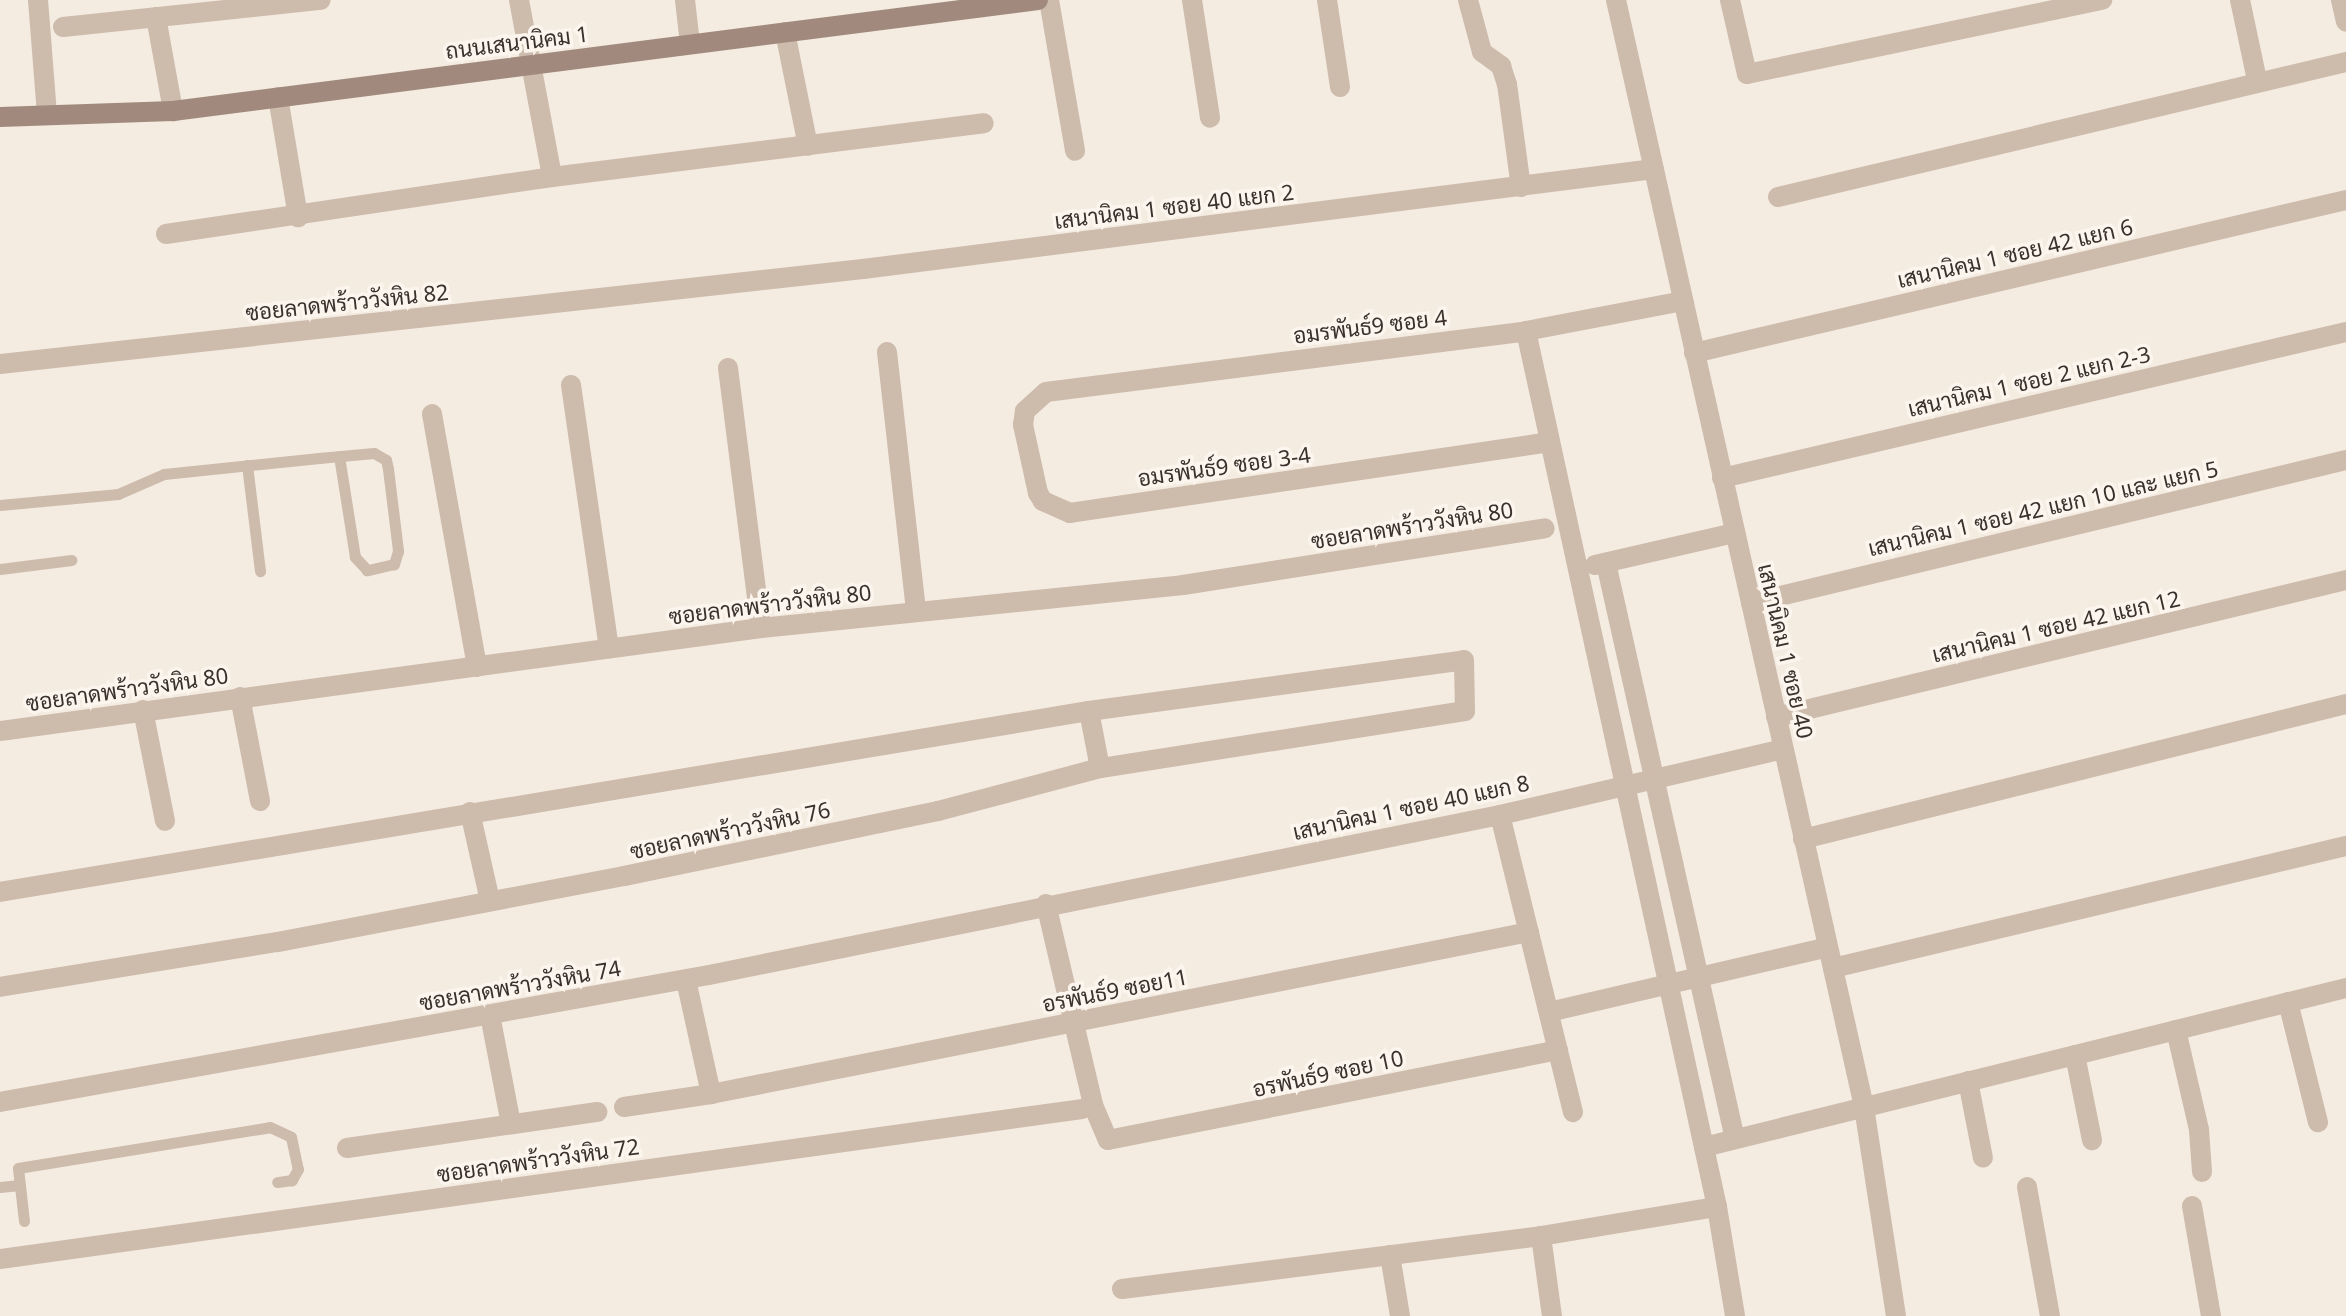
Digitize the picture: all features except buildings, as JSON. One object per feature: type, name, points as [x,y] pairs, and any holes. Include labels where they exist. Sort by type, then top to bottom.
[{"type":"street","points":[[38,0],[47,115]]},
{"type":"street","points":[[63,27],[321,0]]},
{"type":"street","points":[[519,0],[552,177]]},
{"type":"street","points":[[685,0],[690,44]]},
{"type":"street","name":"ถนนเสนานิคม 1","points":[[0,117],[173,111],[1038,0]]},
{"type":"street","points":[[1049,0],[1075,151]]},
{"type":"street","points":[[1192,0],[1210,118]]},
{"type":"street","points":[[1327,0],[1340,87]]},
{"type":"street","points":[[1468,0],[1482,52],[1501,66],[1507,84],[1521,187]]},
{"type":"street","name":"เสนานิคม 1 ซอย 40","points":[[1616,0],[1864,1107],[1896,1316]]},
{"type":"street","points":[[1730,0],[1747,74],[2102,0]]},
{"type":"street","points":[[2240,0],[2257,80]]},
{"type":"street","points":[[2341,0],[2346,21]]},
{"type":"street","points":[[156,17],[173,111]]},
{"type":"street","points":[[785,32],[808,146]]},
{"type":"street","points":[[1778,197],[2257,80],[2346,62]]},
{"type":"street","points":[[278,97],[298,217]]},
{"type":"street","points":[[166,234],[298,217],[552,177],[984,123]]},
{"type":"street","name":"เสนานิคม 1 ซอย 40 แยก 2","points":[[699,288],[1654,169]]},
{"type":"street","name":"เสนานิคม 1 ซอย 42 แยก 6","points":[[1694,353],[2346,200]]},
{"type":"street","name":"ซอยลาดพร้าววังหิน 82","points":[[0,364],[699,288]]},
{"type":"street","name":"อมรพันธ์9 ซอย 4","points":[[1061,389],[1526,331],[1683,301]]},
{"type":"street","points":[[1526,331],[1717,1207],[1735,1316]]},
{"type":"street","name":"เสนานิคม 1 ซอย 2 แยก 2-3","points":[[1722,478],[2346,332]]},
{"type":"street","points":[[887,352],[916,610]]},
{"type":"street","points":[[728,368],[761,628]]},
{"type":"street","points":[[571,385],[609,648]]},
{"type":"street","name":"อมรพันธ์9 ซอย 3-4","points":[[1061,389],[1034,400],[1023,425],[1038,493],[1043,501],[1070,513],[1550,442]]},
{"type":"street","points":[[432,414],[477,667]]},
{"type":"street","name":"เสนานิคม 1 ซอย 42 แยก 10 และ แยก 5","points":[[1751,603],[2346,460]]},
{"type":"street","name":"ซอยลาดพร้าววังหิน 80","points":[[0,731],[761,628],[1183,585],[1545,528]]},
{"type":"street","points":[[1577,569],[1735,533]]},
{"type":"street","points":[[1606,563],[1735,1139]]},
{"type":"street","name":"เสนานิคม 1 ซอย 42 แยก 12","points":[[1776,717],[2346,580]]},
{"type":"street","name":"ซอยลาดพร้าววังหิน 76","points":[[0,987],[490,901],[938,811],[1100,768],[1467,709],[1462,658],[1089,711]]},
{"type":"street","points":[[240,697],[260,801]]},
{"type":"street","points":[[1803,839],[2346,704]]},
{"type":"street","points":[[143,710],[165,821]]},
{"type":"street","points":[[0,892],[1089,711],[1100,768]]},
{"type":"street","name":"เสนานิคม 1 ซอย 40 แยก 8","points":[[1046,904],[1500,815],[1783,749]]},
{"type":"street","points":[[470,812],[490,901]]},
{"type":"street","points":[[1500,815],[1573,1112]]},
{"type":"street","points":[[1833,968],[2346,846]]},
{"type":"street","points":[[1046,904],[1075,1022]]},
{"type":"street","name":"ซอยลาดพร้าววังหิน 74","points":[[0,1102],[686,980],[1046,904]]},
{"type":"street","name":"อรพันธ์9 ซอย11","points":[[624,1107],[711,1094],[1529,932]]},
{"type":"street","points":[[1549,1012],[1828,947]]},
{"type":"street","points":[[686,980],[711,1094]]},
{"type":"street","points":[[1704,1147],[2346,988]]},
{"type":"street","points":[[2288,1002],[2318,1122]]},
{"type":"street","points":[[490,1015],[511,1124]]},
{"type":"street","name":"อรพันธ์9 ซอย 10","points":[[1075,1022],[1093,1105],[1108,1140],[1558,1050]]},
{"type":"street","points":[[2176,1030],[2199,1130],[2202,1172]]},
{"type":"street","points":[[2075,1055],[2092,1140]]},
{"type":"street","points":[[1968,1081],[1983,1158]]},
{"type":"street","name":"ซอยลาดพร้าววังหิน 72","points":[[0,1259],[1082,1109]]},
{"type":"street","points":[[347,1148],[597,1112]]},
{"type":"street","points":[[2027,1187],[2050,1316]]},
{"type":"street","points":[[2192,1206],[2211,1316]]},
{"type":"street","points":[[1122,1289],[1541,1236],[1717,1207]]},
{"type":"street","points":[[1541,1236],[1552,1316]]},
{"type":"street","points":[[1390,1255],[1400,1316]]},
{"type":"lane","points":[[0,505],[118,494],[164,474],[247,465],[339,456],[374,453],[386,460],[398,551],[394,564],[367,570],[355,557],[339,456]]},
{"type":"lane","points":[[247,465],[260,571]]},
{"type":"lane","points":[[0,569],[71,560]]},
{"type":"lane","points":[[24,1221],[18,1168],[270,1127],[291,1137],[298,1169],[292,1180],[277,1182]]},
{"type":"lane","points":[[0,1187],[20,1185]]}]
